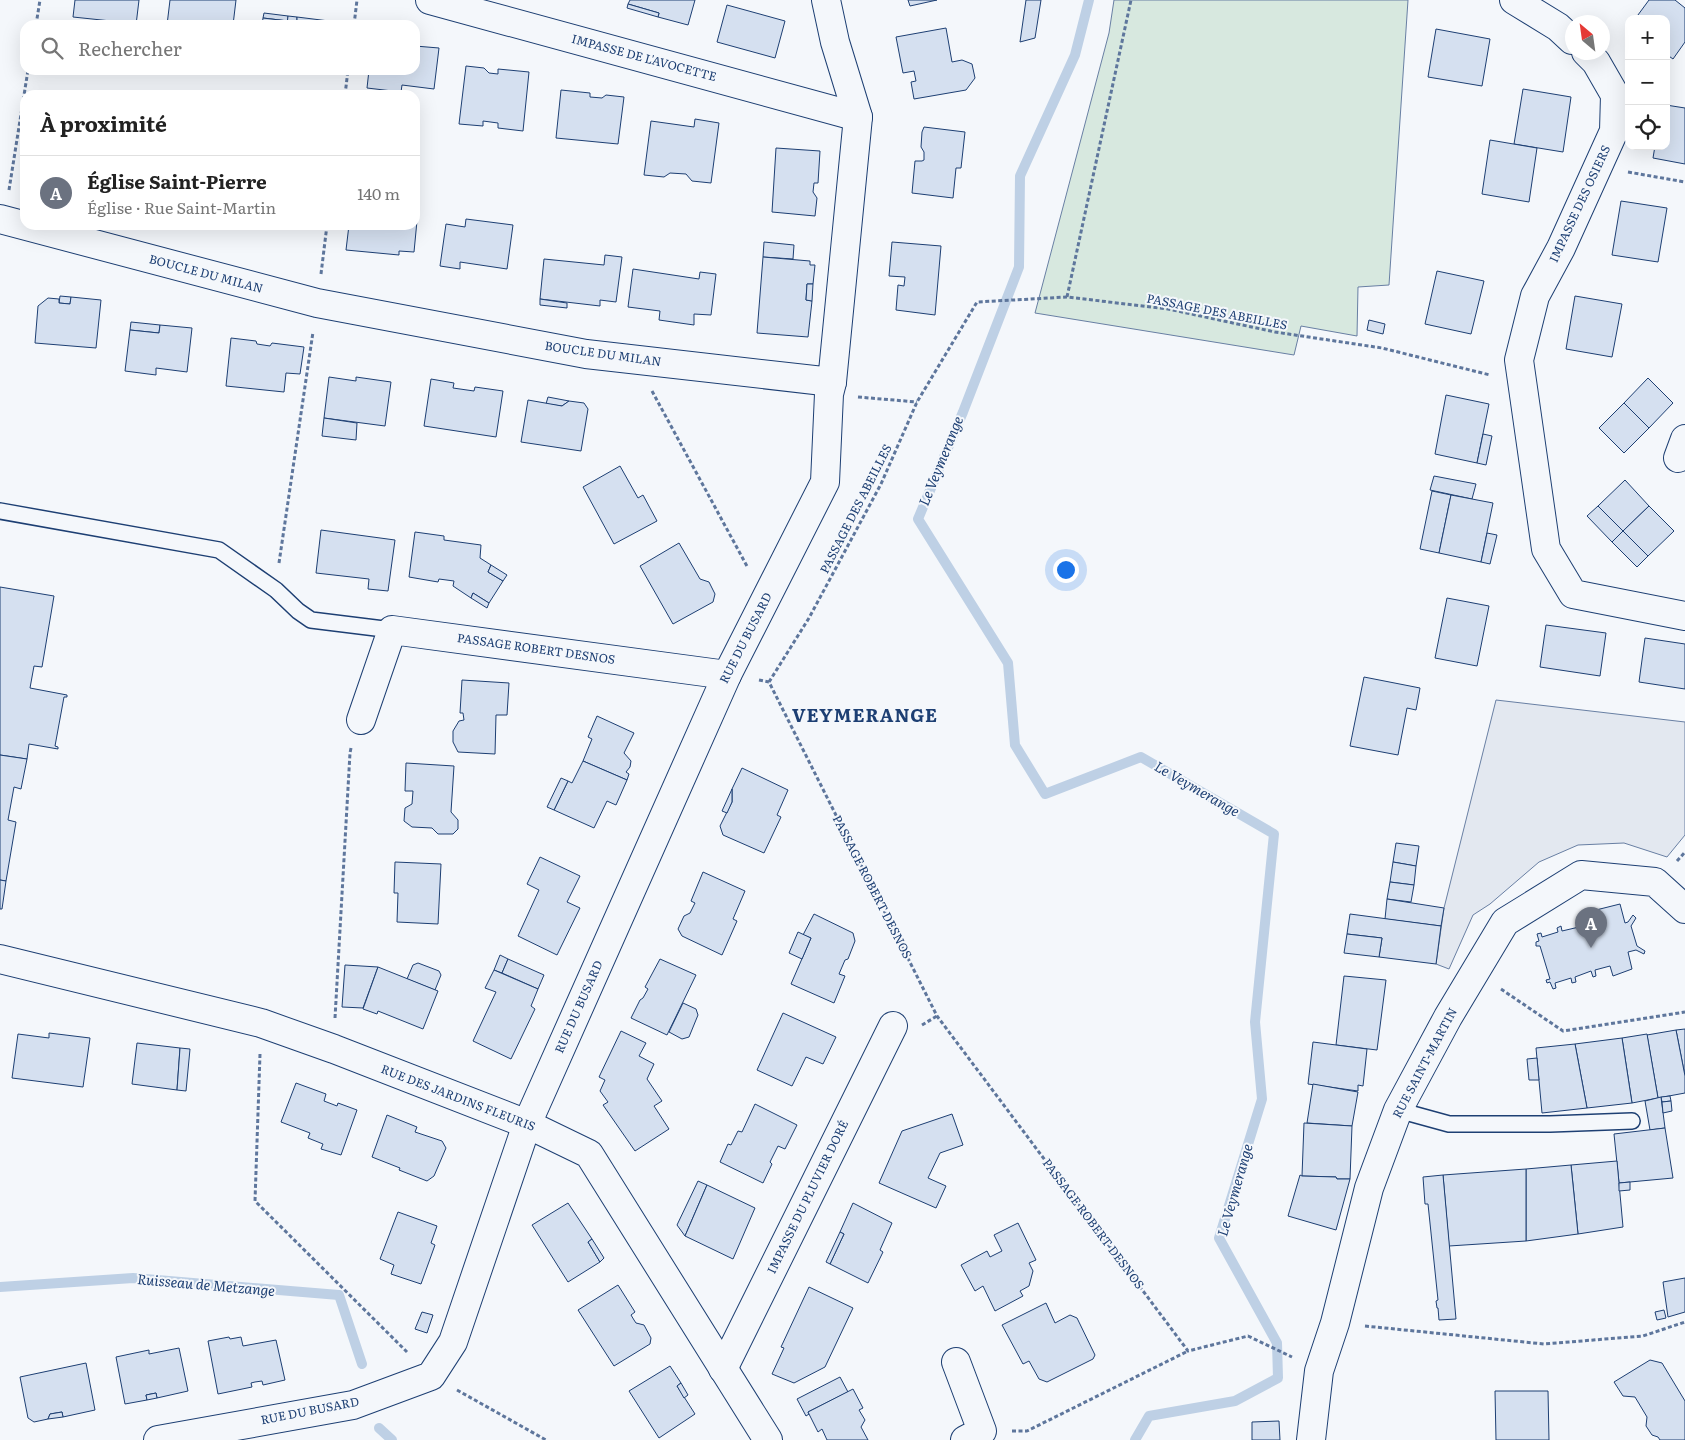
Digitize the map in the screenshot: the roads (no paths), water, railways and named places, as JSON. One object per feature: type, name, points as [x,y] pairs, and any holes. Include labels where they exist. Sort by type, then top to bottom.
[{"type":"street","name":"IMPASSE DE L'AVOCETTE","points":[[430,0],[858,117]]},
{"type":"street","points":[[826,0],[835,42],[858,117],[830,388]]},
{"type":"street","points":[[1514,0],[1558,27],[1565,34]]},
{"type":"street","name":"IMPASSE DES OSIERS","points":[[1594,60],[1615,95],[1614,132],[1561,248],[1534,296],[1520,371],[1546,549],[1573,594],[1685,616]]},
{"type":"street","name":"BOUCLE DU MILAN","points":[[2,220],[20,225]]},
{"type":"street","name":"BOUCLE DU MILAN","points":[[40,230],[317,303],[586,354],[830,388]]},
{"type":"street","name":"RUE DU BUSARD","points":[[158,1440],[204,1436],[353,1405],[430,1376],[453,1342],[527,1124],[727,675],[825,482],[830,388]]},
{"type":"street","points":[[361,720],[392,630]]},
{"type":"street","name":"PASSAGE ROBERT DESNOS","points":[[392,630],[727,675]]},
{"type":"street","name":"RUE SAINT-MARTIN","points":[[1311,1440],[1319,1370],[1335,1323],[1369,1188],[1398,1110],[1448,1018],[1505,922],[1581,875],[1655,882],[1685,909]]},
{"type":"street","name":"RUE DES JARDINS FLEURIS","points":[[0,959],[261,1024],[334,1049],[527,1124],[589,1154],[768,1440]]},
{"type":"street","name":"IMPASSE DU PLUVIER DORÉ","points":[[723,1369],[893,1026]]},
{"type":"street","points":[[956,1362],[973,1435]]},
{"type":"lane","points":[[0,511],[219,550],[276,590],[298,611],[311,620],[392,630]]},
{"type":"lane","points":[[1398,1110],[1449,1124],[1632,1122]]},
{"type":"waterway","name":"Le Veymerange","points":[[1089,0],[1075,55],[1020,176],[1019,267],[963,412],[918,519],[1008,663],[1015,745],[1045,794],[1141,757],[1274,834],[1255,1022],[1262,1099],[1219,1238],[1277,1343],[1278,1378],[1235,1401],[1149,1416],[1135,1440]]},
{"type":"waterway","name":"Ruisseau de Metzange","points":[[0,1287],[133,1278],[339,1295],[362,1364]]},
{"type":"waterway","name":"Ruisseau de Metzange","points":[[379,1428],[392,1440]]},
{"type":"place","name":"Église Saint-Pierre","points":[[1591,948]]},
{"type":"district","name":"VEYMERANGE","points":[[865,716]]}]
